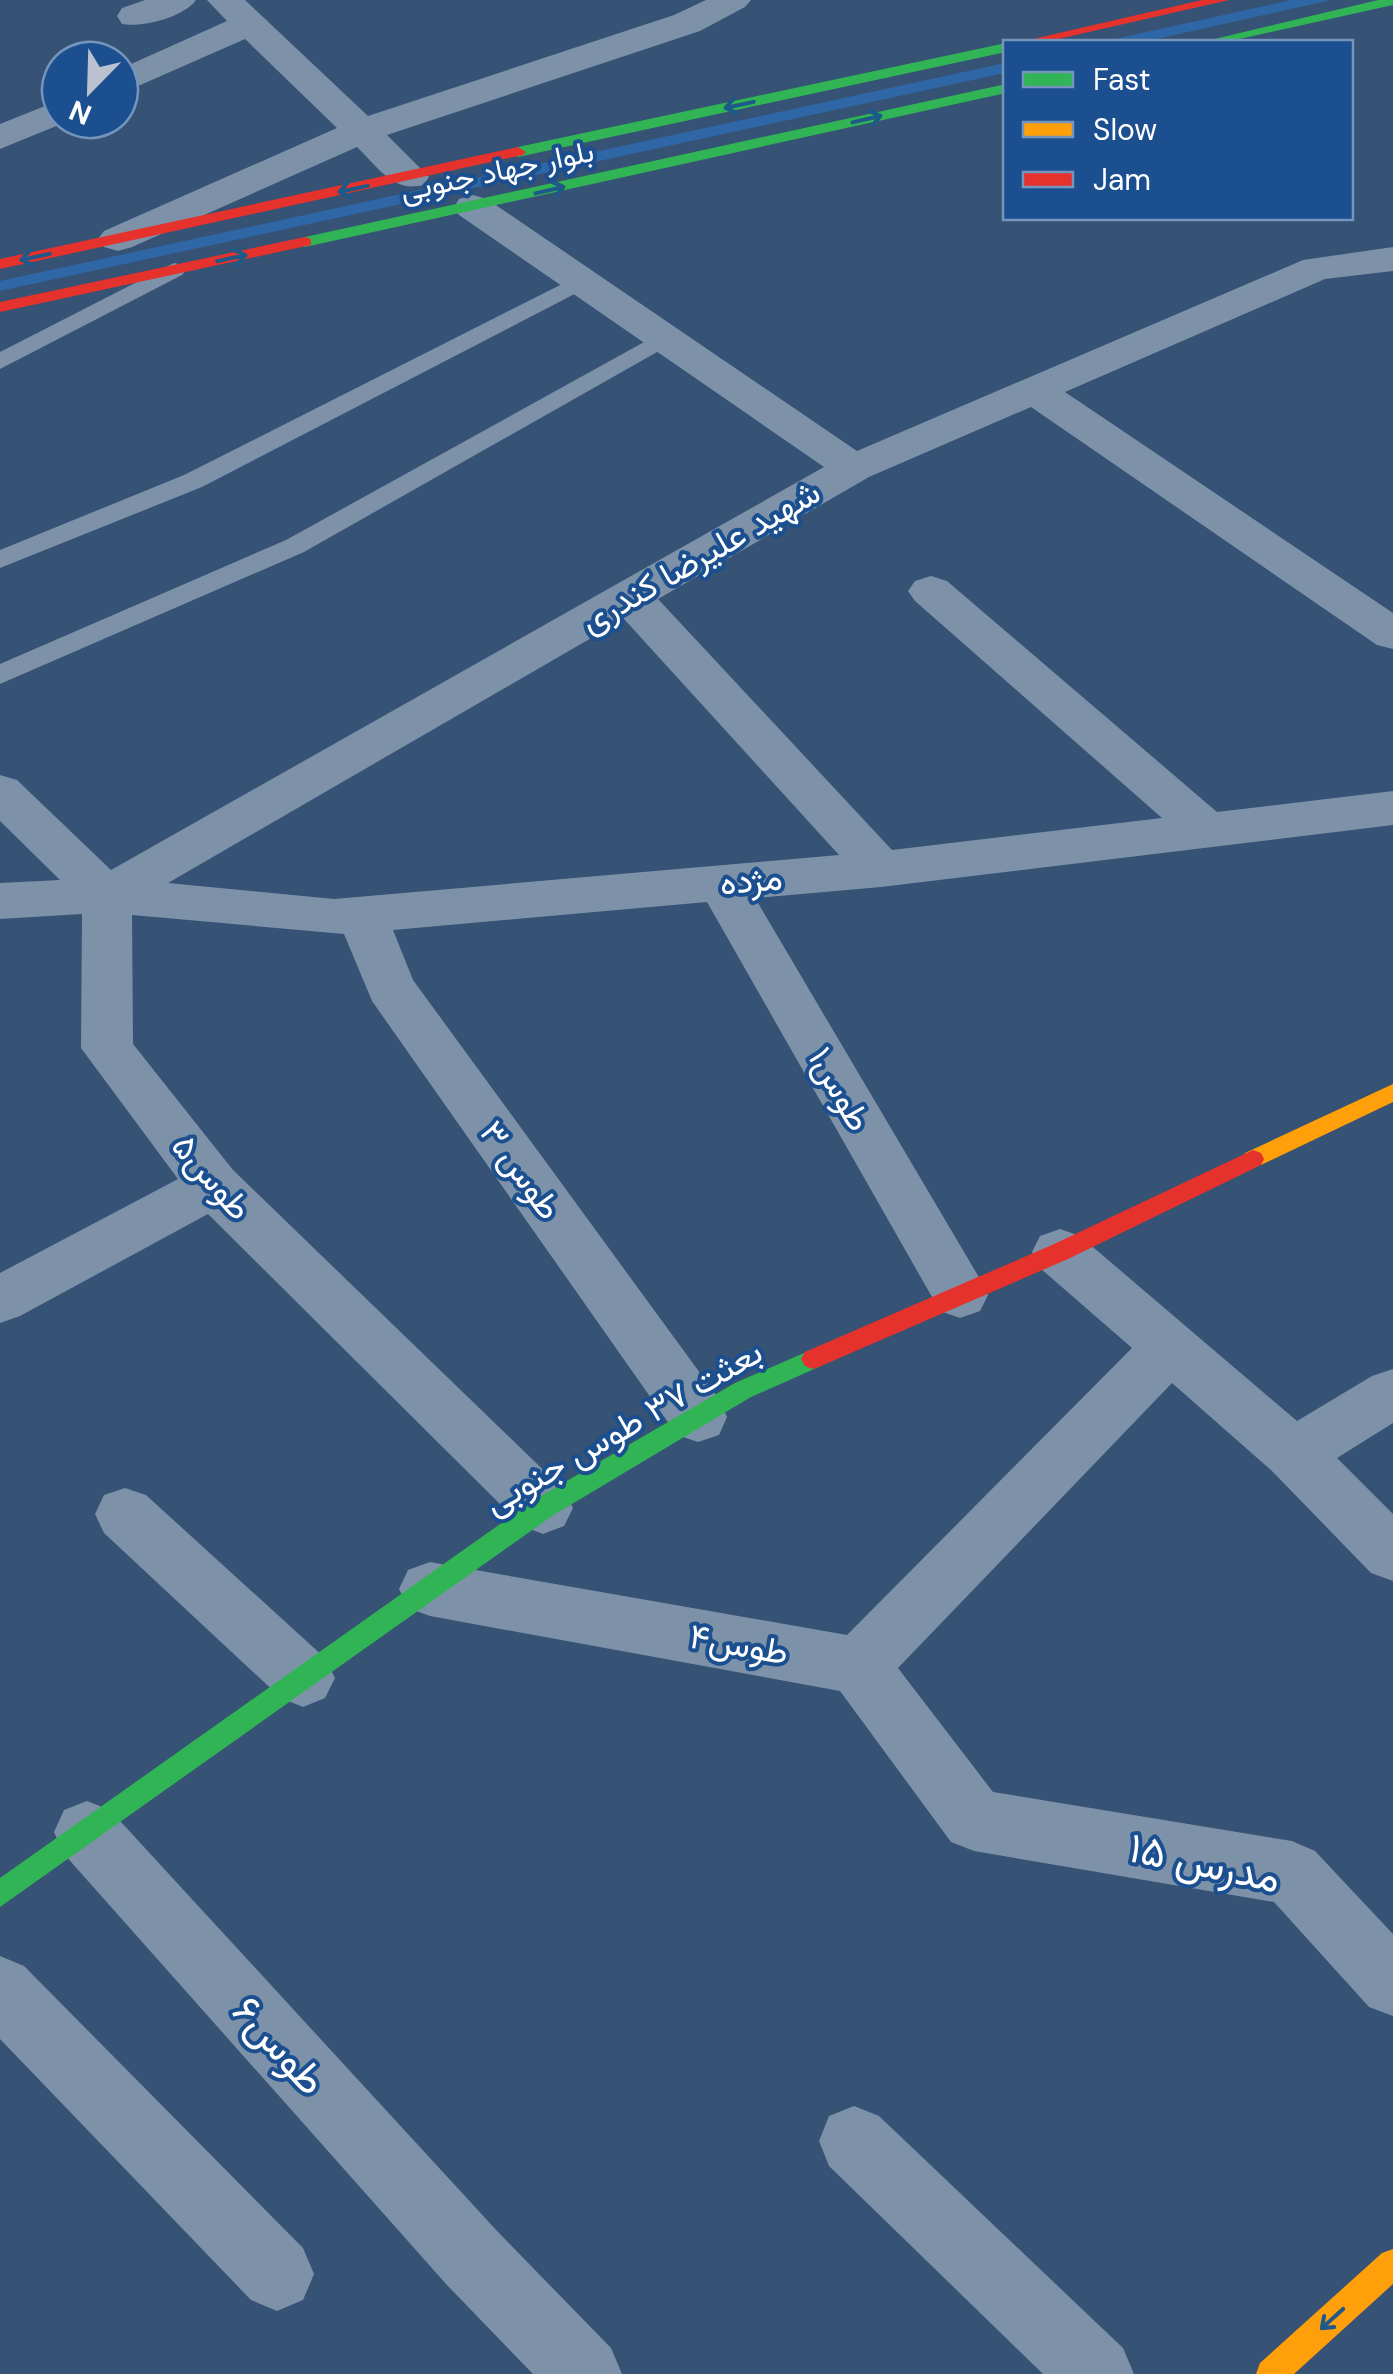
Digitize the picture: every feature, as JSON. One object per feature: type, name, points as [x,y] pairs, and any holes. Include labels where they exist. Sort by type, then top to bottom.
[{"type":"main road","points":[[1036,40],[1222,0]]},
{"type":"main road","points":[[1218,40],[1393,1]]},
{"type":"main road","name":"بلوار جهاد جنوبی","points":[[0,264],[1003,48]]},
{"type":"main road","name":"بلوار جهاد جنوبی","points":[[0,307],[474,208],[1003,89]]},
{"type":"main road","name":"بعثت ۳۷ طوس جنوبی","points":[[0,1894],[543,1508],[744,1390],[1060,1252],[1393,1092]]},
{"type":"main road","points":[[1271,2374],[1393,2264]]},
{"type":"street","points":[[136,16],[178,0]]},
{"type":"street","points":[[118,239],[474,78],[682,11],[733,0]]},
{"type":"street","points":[[140,71],[238,12],[410,177]]},
{"type":"street","points":[[0,138],[40,120]]},
{"type":"street","points":[[474,208],[854,468]]},
{"type":"street","name":"شهید علیرضا کندری","points":[[107,895],[854,468],[1317,268],[1393,259]]},
{"type":"street","points":[[1034,390],[1393,634]]},
{"type":"street","points":[[931,591],[1206,830]]},
{"type":"street","points":[[630,597],[881,869]]},
{"type":"street","points":[[0,792],[107,895]]},
{"type":"street","name":"مژده","points":[[0,901],[107,895],[334,917],[881,869],[1393,808]]},
{"type":"street","name":"طوس۱","points":[[720,883],[960,1296]]},
{"type":"street","name":"طوس۵","points":[[107,895],[107,1048],[214,1185],[543,1508]]},
{"type":"street","name":"طوس ۳","points":[[361,914],[390,987],[698,1417]]},
{"type":"street","points":[[0,1300],[214,1185]]},
{"type":"street","points":[[1060,1252],[1294,1454],[1393,1554]]},
{"type":"street","points":[[859,1666],[1170,1347]]},
{"type":"street","points":[[1294,1454],[1393,1392]]},
{"type":"street","points":[[125,1514],[303,1678]]},
{"type":"street","name":"طوس۴","points":[[430,1589],[859,1666]]},
{"type":"street","name":"مدرس ۱۵","points":[[859,1666],[974,1820],[1292,1873],[1393,1983]]},
{"type":"street","name":"طوس۶","points":[[87,1832],[472,2258],[584,2374]]},
{"type":"street","points":[[0,1990],[277,2274]]},
{"type":"street","points":[[854,2141],[1097,2374]]},
{"type":"lane","points":[[0,362],[174,270]]},
{"type":"lane","points":[[0,560],[193,480],[582,282]]},
{"type":"lane","points":[[0,675],[294,546],[664,338]]},
{"type":"shaded area","points":[[1291,0],[1331,0],[1152,40],[1110,40]]},
{"type":"shaded area","points":[[1003,63],[1003,73],[0,291],[0,281]]},
{"type":"traffic: fast","points":[[1218,40],[1393,1]]},
{"type":"traffic: fast","points":[[518,152],[1003,48]]},
{"type":"traffic: fast","points":[[305,242],[1003,89]]},
{"type":"traffic: fast","points":[[0,1894],[543,1508],[743,1390],[813,1359]]},
{"type":"traffic: slow","points":[[1253,1159],[1393,1092]]},
{"type":"traffic: slow","points":[[1271,2374],[1393,2264]]},
{"type":"traffic: jam","points":[[1036,40],[1222,0]]},
{"type":"traffic: jam","points":[[0,264],[518,152]]},
{"type":"traffic: jam","points":[[0,307],[305,242]]},
{"type":"traffic: jam","points":[[813,1359],[1060,1252],[1253,1159]]}]
